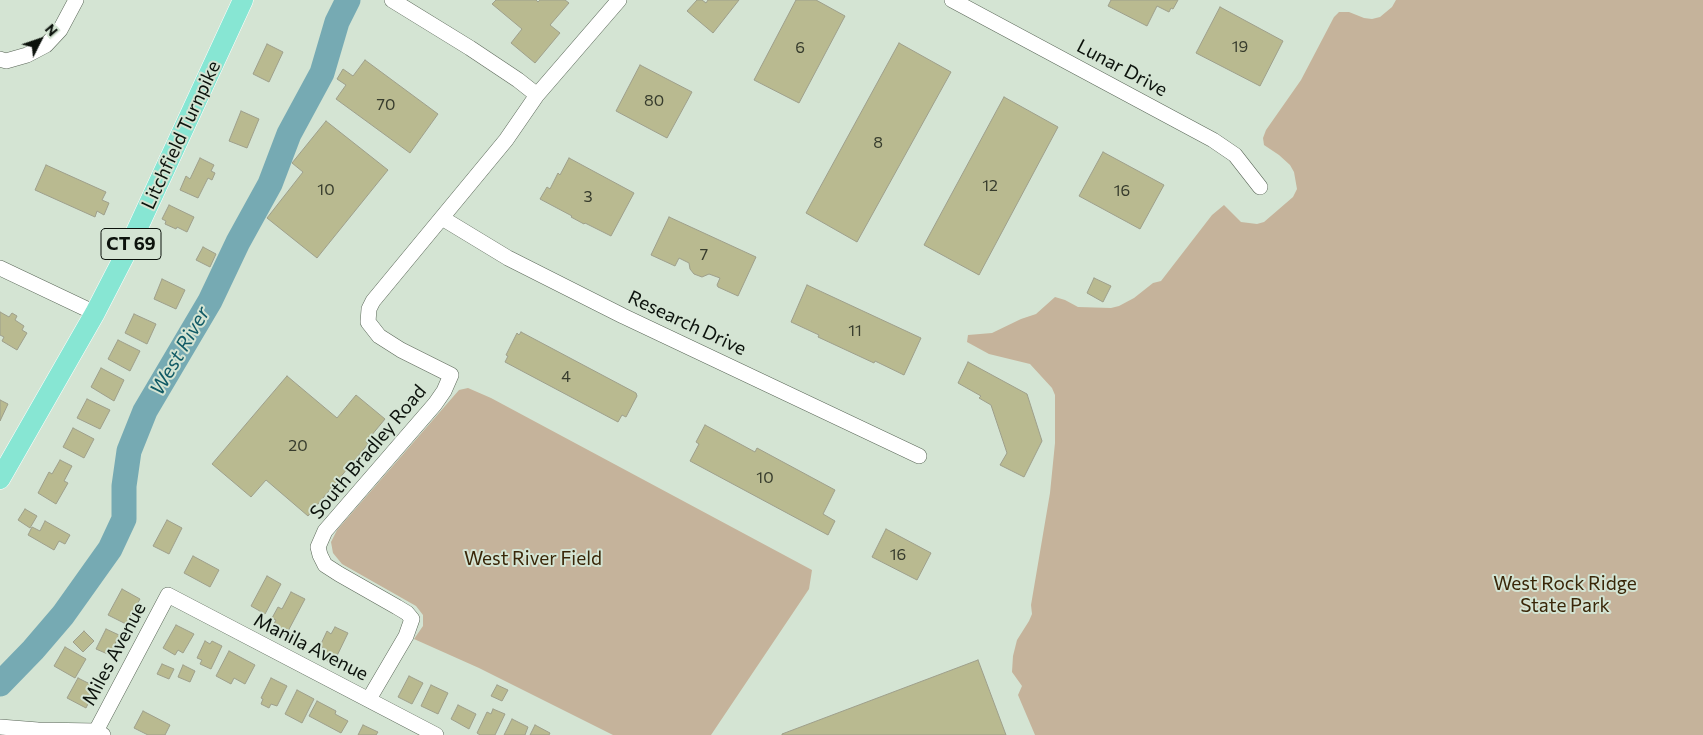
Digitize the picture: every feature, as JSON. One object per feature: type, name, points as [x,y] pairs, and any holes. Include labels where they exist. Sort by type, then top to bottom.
[{"type":"main road","name":"Litchfield Turnpike","points":[[0,479],[95,313],[128,249],[175,151],[243,0]]},
{"type":"street","points":[[0,59],[6,61],[27,55],[46,46],[60,30],[76,0]]},
{"type":"street","points":[[392,0],[470,48],[537,95]]},
{"type":"street","name":"South Bradley Road","points":[[369,699],[406,636],[412,619],[407,613],[325,565],[318,547],[332,523],[436,404],[452,374],[430,365],[387,342],[372,329],[368,322],[368,314],[373,302],[506,140],[537,95],[619,0]]},
{"type":"street","name":"Lunar Drive","points":[[952,0],[1213,140],[1236,155],[1247,167],[1260,187]]},
{"type":"street","name":"Research Drive","points":[[442,218],[508,258],[623,316],[918,456]]},
{"type":"street","points":[[0,268],[95,313]]},
{"type":"street","name":"Manila Avenue","points":[[168,595],[436,735]]},
{"type":"street","name":"Miles Avenue","points":[[100,733],[168,595]]},
{"type":"street","points":[[0,726],[100,733]]},
{"type":"green space","name":"West Rock Ridge State Park","points":[[1396,0],[1703,0],[1703,735],[1035,735],[1018,695],[1022,686],[1012,672],[1017,640],[1032,614],[1031,605],[1050,493],[1055,443],[1055,395],[1052,388],[1030,364],[989,354],[967,342],[968,335],[992,333],[1036,314],[1055,297],[1078,307],[1111,308],[1119,306],[1134,298],[1153,283],[1161,281],[1212,215],[1224,205],[1241,222],[1257,224],[1264,222],[1293,197],[1297,189],[1294,172],[1290,165],[1264,145],[1263,138],[1266,130],[1301,80],[1334,17],[1339,12],[1349,12],[1372,19],[1380,17],[1392,7]]},
{"type":"green space","name":"West River Field","points":[[468,388],[491,398],[812,570],[809,589],[711,735],[613,735],[479,668],[414,639],[423,626],[423,615],[416,606],[342,564],[333,553],[331,542],[337,530],[459,390]]},
{"type":"building","points":[[496,0],[536,0],[538,2],[540,0],[565,0],[569,3],[550,25],[560,33],[535,63],[511,43],[522,29],[492,4]]},
{"type":"building","points":[[697,0],[702,0],[706,3],[708,0],[739,0],[713,33],[687,11]]},
{"type":"building","points":[[796,0],[816,0],[845,16],[799,103],[754,80]]},
{"type":"building","points":[[1111,0],[1178,0],[1169,12],[1157,6],[1147,26],[1108,6]]},
{"type":"building","points":[[1220,7],[1283,41],[1260,86],[1196,53]]},
{"type":"building","points":[[899,43],[951,72],[857,242],[806,213]]},
{"type":"building","points":[[267,44],[283,52],[269,82],[253,74]]},
{"type":"building","points":[[365,60],[438,114],[410,153],[336,99],[346,85],[337,79],[343,69],[353,76]]},
{"type":"building","points":[[640,65],[692,92],[667,138],[616,111]]},
{"type":"building","points":[[1004,97],[1058,127],[979,275],[924,245]]},
{"type":"building","points":[[241,111],[259,119],[247,148],[229,141]]},
{"type":"building","points":[[326,121],[388,170],[317,258],[267,218],[303,172],[292,163]]},
{"type":"building","points":[[1103,152],[1164,185],[1140,229],[1079,196]]},
{"type":"building","points":[[200,158],[214,165],[211,171],[215,173],[212,180],[208,178],[198,198],[180,190],[186,176],[190,179]]},
{"type":"building","points":[[569,158],[634,193],[611,236],[584,224],[540,199],[547,187],[550,189],[558,173],[560,175]]},
{"type":"building","points":[[46,165],[106,192],[102,200],[109,203],[104,215],[97,211],[95,217],[35,190]]},
{"type":"building","points":[[169,205],[194,217],[187,232],[165,224],[166,221],[162,219]]},
{"type":"building","points":[[669,217],[756,257],[738,296],[718,287],[720,278],[709,274],[702,277],[694,274],[690,269],[689,263],[679,258],[675,266],[651,255]]},
{"type":"building","points":[[203,247],[216,254],[210,267],[196,260]]},
{"type":"building","points":[[1094,278],[1111,286],[1103,302],[1087,293]]},
{"type":"building","points":[[162,279],[185,290],[176,309],[154,299]]},
{"type":"building","points":[[807,285],[921,338],[904,375],[818,337],[819,335],[791,322]]},
{"type":"building","points":[[0,312],[9,317],[12,313],[17,316],[15,320],[24,326],[22,330],[27,333],[17,350],[2,341],[4,337],[0,335]]},
{"type":"building","points":[[134,314],[156,324],[147,344],[125,333]]},
{"type":"building","points":[[521,332],[636,393],[637,396],[626,417],[622,415],[618,422],[505,362],[508,356],[506,355],[517,333],[519,335]]},
{"type":"building","points":[[118,340],[140,351],[130,371],[108,359]]},
{"type":"building","points":[[968,362],[1027,394],[1042,441],[1024,477],[1000,465],[1007,453],[991,405],[979,398],[981,396],[958,383]]},
{"type":"building","points":[[101,368],[124,380],[114,401],[91,387]]},
{"type":"building","points":[[287,376],[337,418],[356,395],[385,419],[366,442],[368,444],[308,516],[266,480],[251,497],[212,464]]},
{"type":"building","points":[[87,399],[110,410],[100,429],[77,418]]},
{"type":"building","points":[[0,400],[8,404],[0,421]]},
{"type":"building","points":[[705,425],[755,452],[757,448],[835,490],[823,514],[835,521],[828,535],[690,461],[699,444],[696,442]]},
{"type":"building","points":[[73,428],[94,439],[84,458],[63,447]]},
{"type":"building","points":[[60,460],[72,466],[64,481],[68,483],[56,504],[38,493],[49,472],[52,474]]},
{"type":"building","points":[[25,509],[37,516],[30,528],[18,520]]},
{"type":"building","points":[[167,520],[182,528],[169,554],[153,546]]},
{"type":"building","points":[[45,521],[70,535],[65,544],[59,541],[54,550],[28,535],[32,527],[40,531]]},
{"type":"building","points":[[886,529],[931,553],[917,580],[872,557]]},
{"type":"building","points":[[193,556],[219,570],[210,587],[184,573]]},
{"type":"building","points":[[267,576],[281,584],[265,614],[251,606]]},
{"type":"building","points":[[122,589],[140,599],[126,624],[108,615]]},
{"type":"building","points":[[291,592],[305,599],[286,635],[272,628],[276,620],[272,618],[278,607],[282,609]]},
{"type":"building","points":[[176,625],[194,634],[183,653],[178,650],[175,655],[163,648]]},
{"type":"building","points":[[335,627],[348,633],[333,664],[320,657],[324,648],[320,646],[327,631],[331,634]]},
{"type":"building","points":[[106,629],[119,635],[110,655],[96,649]]},
{"type":"building","points":[[84,631],[94,641],[83,652],[73,642]]},
{"type":"building","points":[[205,641],[210,644],[212,641],[222,646],[211,669],[200,664],[202,660],[197,658]]},
{"type":"building","points":[[65,647],[86,659],[75,678],[54,666]]},
{"type":"building","points":[[229,651],[255,665],[245,684],[234,678],[231,684],[216,676]]},
{"type":"building","points":[[978,660],[1006,735],[782,735],[782,734]]},
{"type":"building","points":[[162,664],[174,669],[169,679],[157,674]]},
{"type":"building","points":[[183,665],[195,671],[190,682],[178,677]]},
{"type":"building","points":[[409,676],[423,683],[412,704],[398,697]]},
{"type":"building","points":[[78,678],[96,687],[86,708],[67,698]]},
{"type":"building","points":[[271,678],[287,686],[277,706],[271,704],[269,708],[261,704],[263,699],[261,698]]},
{"type":"building","points":[[431,685],[448,693],[438,714],[421,706]]},
{"type":"building","points":[[497,685],[508,690],[502,701],[491,696]]},
{"type":"building","points":[[297,690],[314,699],[302,723],[285,714]]},
{"type":"building","points":[[317,701],[336,711],[335,714],[348,721],[341,733],[309,716]]},
{"type":"building","points":[[458,705],[476,714],[469,729],[451,719]]},
{"type":"building","points":[[493,709],[505,714],[495,735],[480,735],[477,733],[487,712],[491,714]]},
{"type":"building","points":[[143,711],[170,725],[165,735],[148,735],[134,728]]},
{"type":"building","points":[[512,719],[528,727],[525,735],[504,735]]},
{"type":"building","points":[[363,725],[378,732],[376,735],[358,735]]},
{"type":"building","points":[[535,725],[550,733],[549,735],[530,735]]},
{"type":"waterway","name":"West River","points":[[0,684],[63,615],[110,549],[124,519],[124,486],[129,451],[145,411],[210,301],[238,242],[270,184],[289,134],[322,73],[337,22],[348,0]]}]
